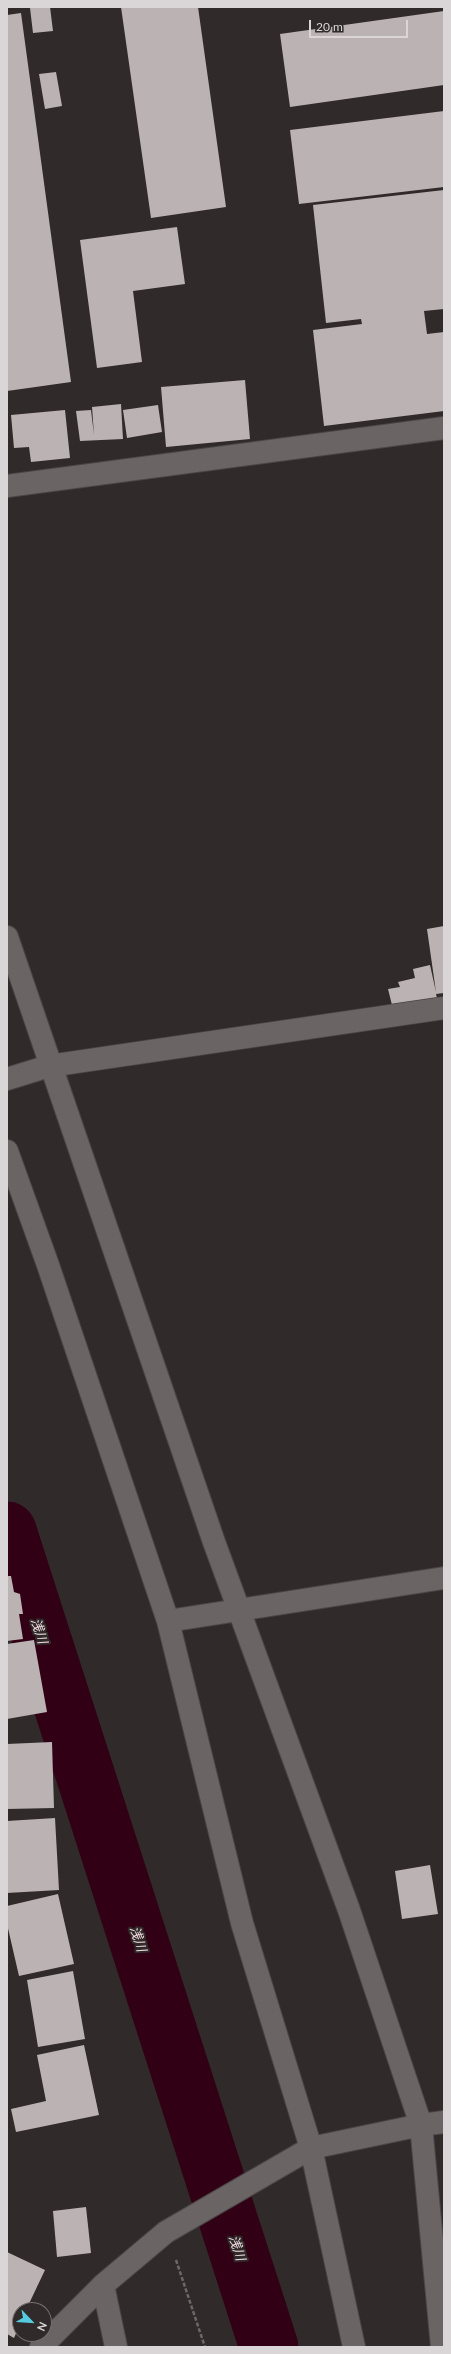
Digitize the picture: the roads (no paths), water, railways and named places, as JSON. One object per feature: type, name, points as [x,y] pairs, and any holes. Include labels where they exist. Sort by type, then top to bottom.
[{"type":"street","points":[[7,486],[444,428]]},
{"type":"street","points":[[7,937],[49,1066],[75,1132],[214,1542],[349,1910],[421,2125],[442,2347]]},
{"type":"street","points":[[7,1078],[49,1066],[444,1008]]},
{"type":"street","points":[[7,1151],[48,1265],[168,1621],[242,1923],[311,2148],[354,2347]]},
{"type":"street","points":[[168,1621],[240,1611],[444,1578]]},
{"type":"street","points":[[41,2347],[103,2285],[166,2232],[311,2148],[421,2125],[444,2122]]},
{"type":"street","points":[[103,2285],[116,2347]]},
{"type":"waterway","name":"浅川","points":[[7,1531],[269,2347]]}]
